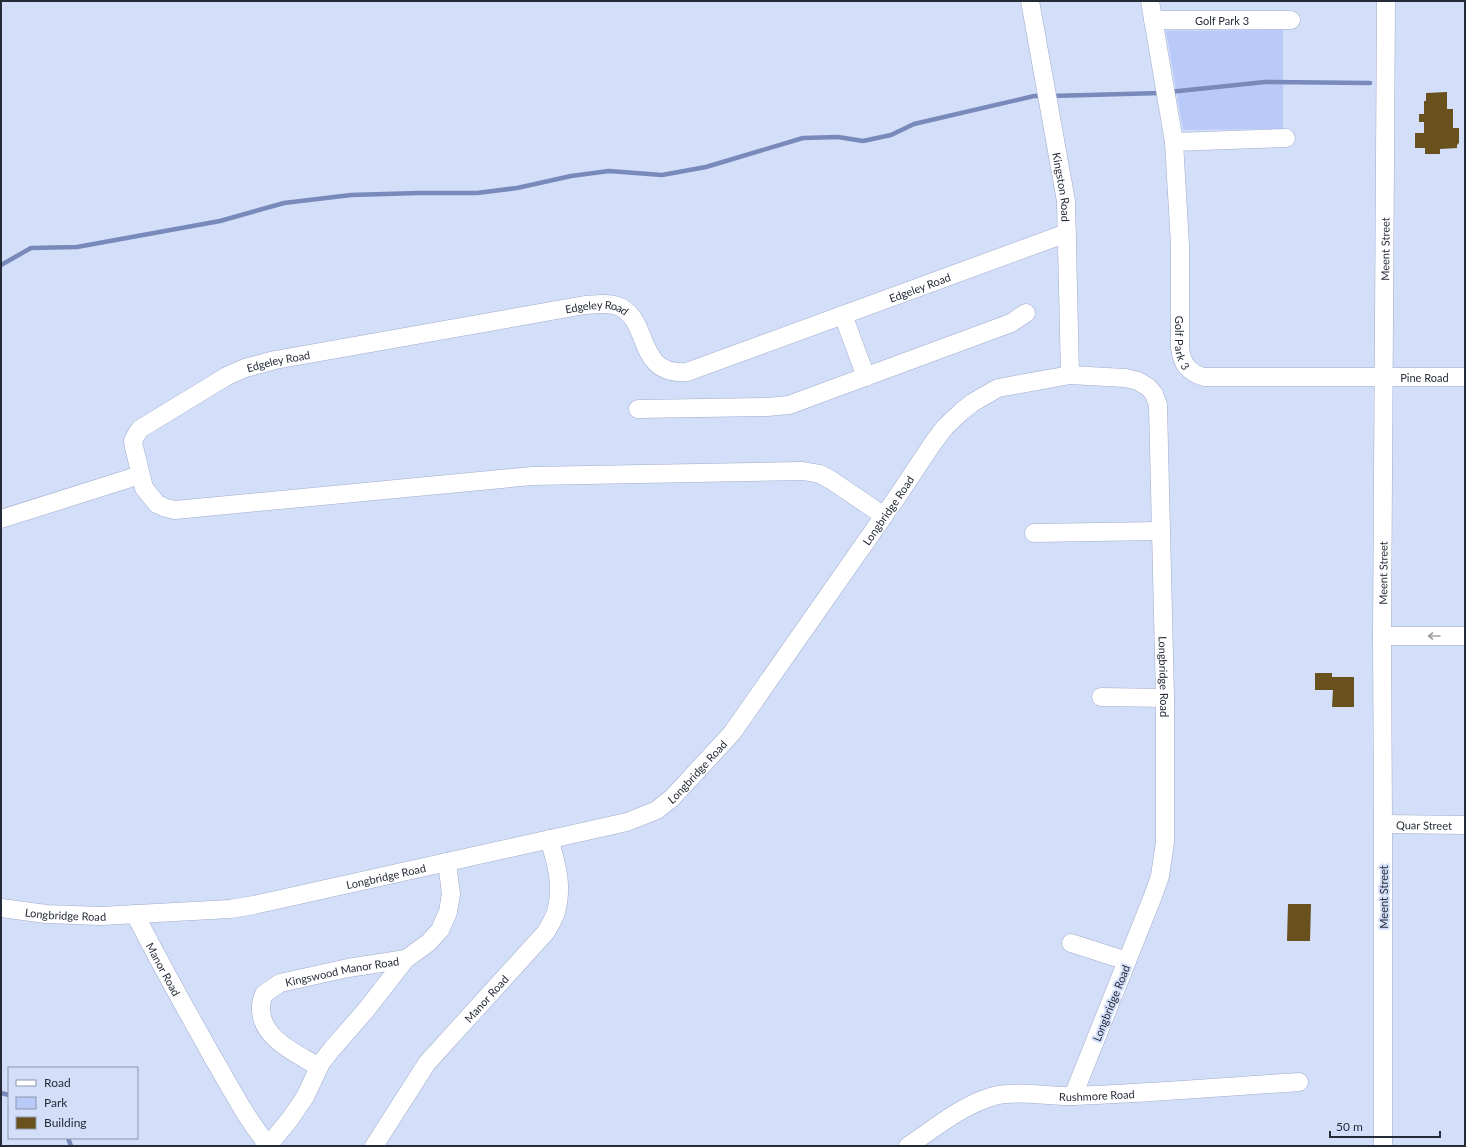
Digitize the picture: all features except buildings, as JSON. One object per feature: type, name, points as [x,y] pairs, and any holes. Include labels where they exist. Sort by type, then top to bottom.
[{"type":"street","name":"Kingston Road","points":[[1030,1],[1066,201],[1070,375]]},
{"type":"street","name":"Golf Park 3","points":[[1150,1],[1174,142],[1180,245],[1180,348],[1184,362],[1195,374],[1204,376],[1383,377]]},
{"type":"street","name":"Meent Street","points":[[1383,1146],[1382,636],[1386,1]]},
{"type":"street","name":"Golf Park 3","points":[[1153,20],[1291,20]]},
{"type":"street","points":[[1174,142],[1286,138]]},
{"type":"street","name":"Edgeley Road","points":[[884,516],[831,480],[820,474],[803,471],[532,476],[175,510],[157,504],[144,488],[133,441],[140,430],[226,376],[245,368],[275,360],[585,304],[606,304],[620,307],[633,318],[643,342],[658,365],[679,373],[688,372],[1067,233]]},
{"type":"street","points":[[638,409],[767,407],[789,405],[1011,323],[1026,313]]},
{"type":"street","points":[[843,314],[866,377]]},
{"type":"street","name":"Longbridge Road","points":[[1,908],[74,916],[230,909],[254,905],[627,822],[657,810],[672,798],[732,733],[945,427],[961,412],[972,403],[998,388],[1070,375],[1125,378],[1138,381],[1148,387],[1154,394],[1158,405],[1165,698],[1166,842],[1160,876],[1153,896],[1073,1096]]},
{"type":"street","name":"Pine Road","points":[[1383,377],[1465,377]]},
{"type":"street","points":[[1,519],[140,475]]},
{"type":"street","points":[[1034,533],[1160,531]]},
{"type":"street","points":[[1382,636],[1465,636]]},
{"type":"street","points":[[1101,697],[1165,698]]},
{"type":"street","name":"Quar Street","points":[[1383,824],[1465,825]]},
{"type":"street","name":"Manor Road","points":[[374,1146],[427,1063],[546,932],[556,913],[560,887],[558,868],[549,840]]},
{"type":"street","name":"Kingswood Manor Road","points":[[268,1146],[290,1119],[305,1097],[319,1067],[332,1049],[366,1010],[406,959],[428,943],[440,930],[448,912],[450,894],[447,862]]},
{"type":"street","name":"Manor Road","points":[[135,914],[158,960],[234,1093],[268,1146]]},
{"type":"street","points":[[1071,942],[1127,961]]},
{"type":"street","name":"Kingswood Manor Road","points":[[319,1067],[285,1047],[265,1026],[261,1005],[264,994],[280,983],[348,968],[406,959]]},
{"type":"street","name":"Rushmore Road","points":[[908,1146],[968,1107],[990,1098],[1010,1094],[1073,1096],[1299,1082]]},
{"type":"green space","points":[[1283,30],[1283,129],[1183,130],[1166,31]]},
{"type":"waterway","points":[[1169,92],[1265,82],[1370,83]]},
{"type":"waterway","points":[[1051,96],[1161,93]]},
{"type":"waterway","points":[[1,265],[31,248],[77,247],[220,221],[284,203],[351,195],[477,193],[517,188],[571,176],[609,171],[662,175],[706,167],[803,138],[838,137],[863,141],[891,135],[914,124],[1034,96],[1043,96]]},
{"type":"waterway","points":[[1,1093],[8,1095]]},
{"type":"waterway","points":[[68,1139],[71,1146]]}]
